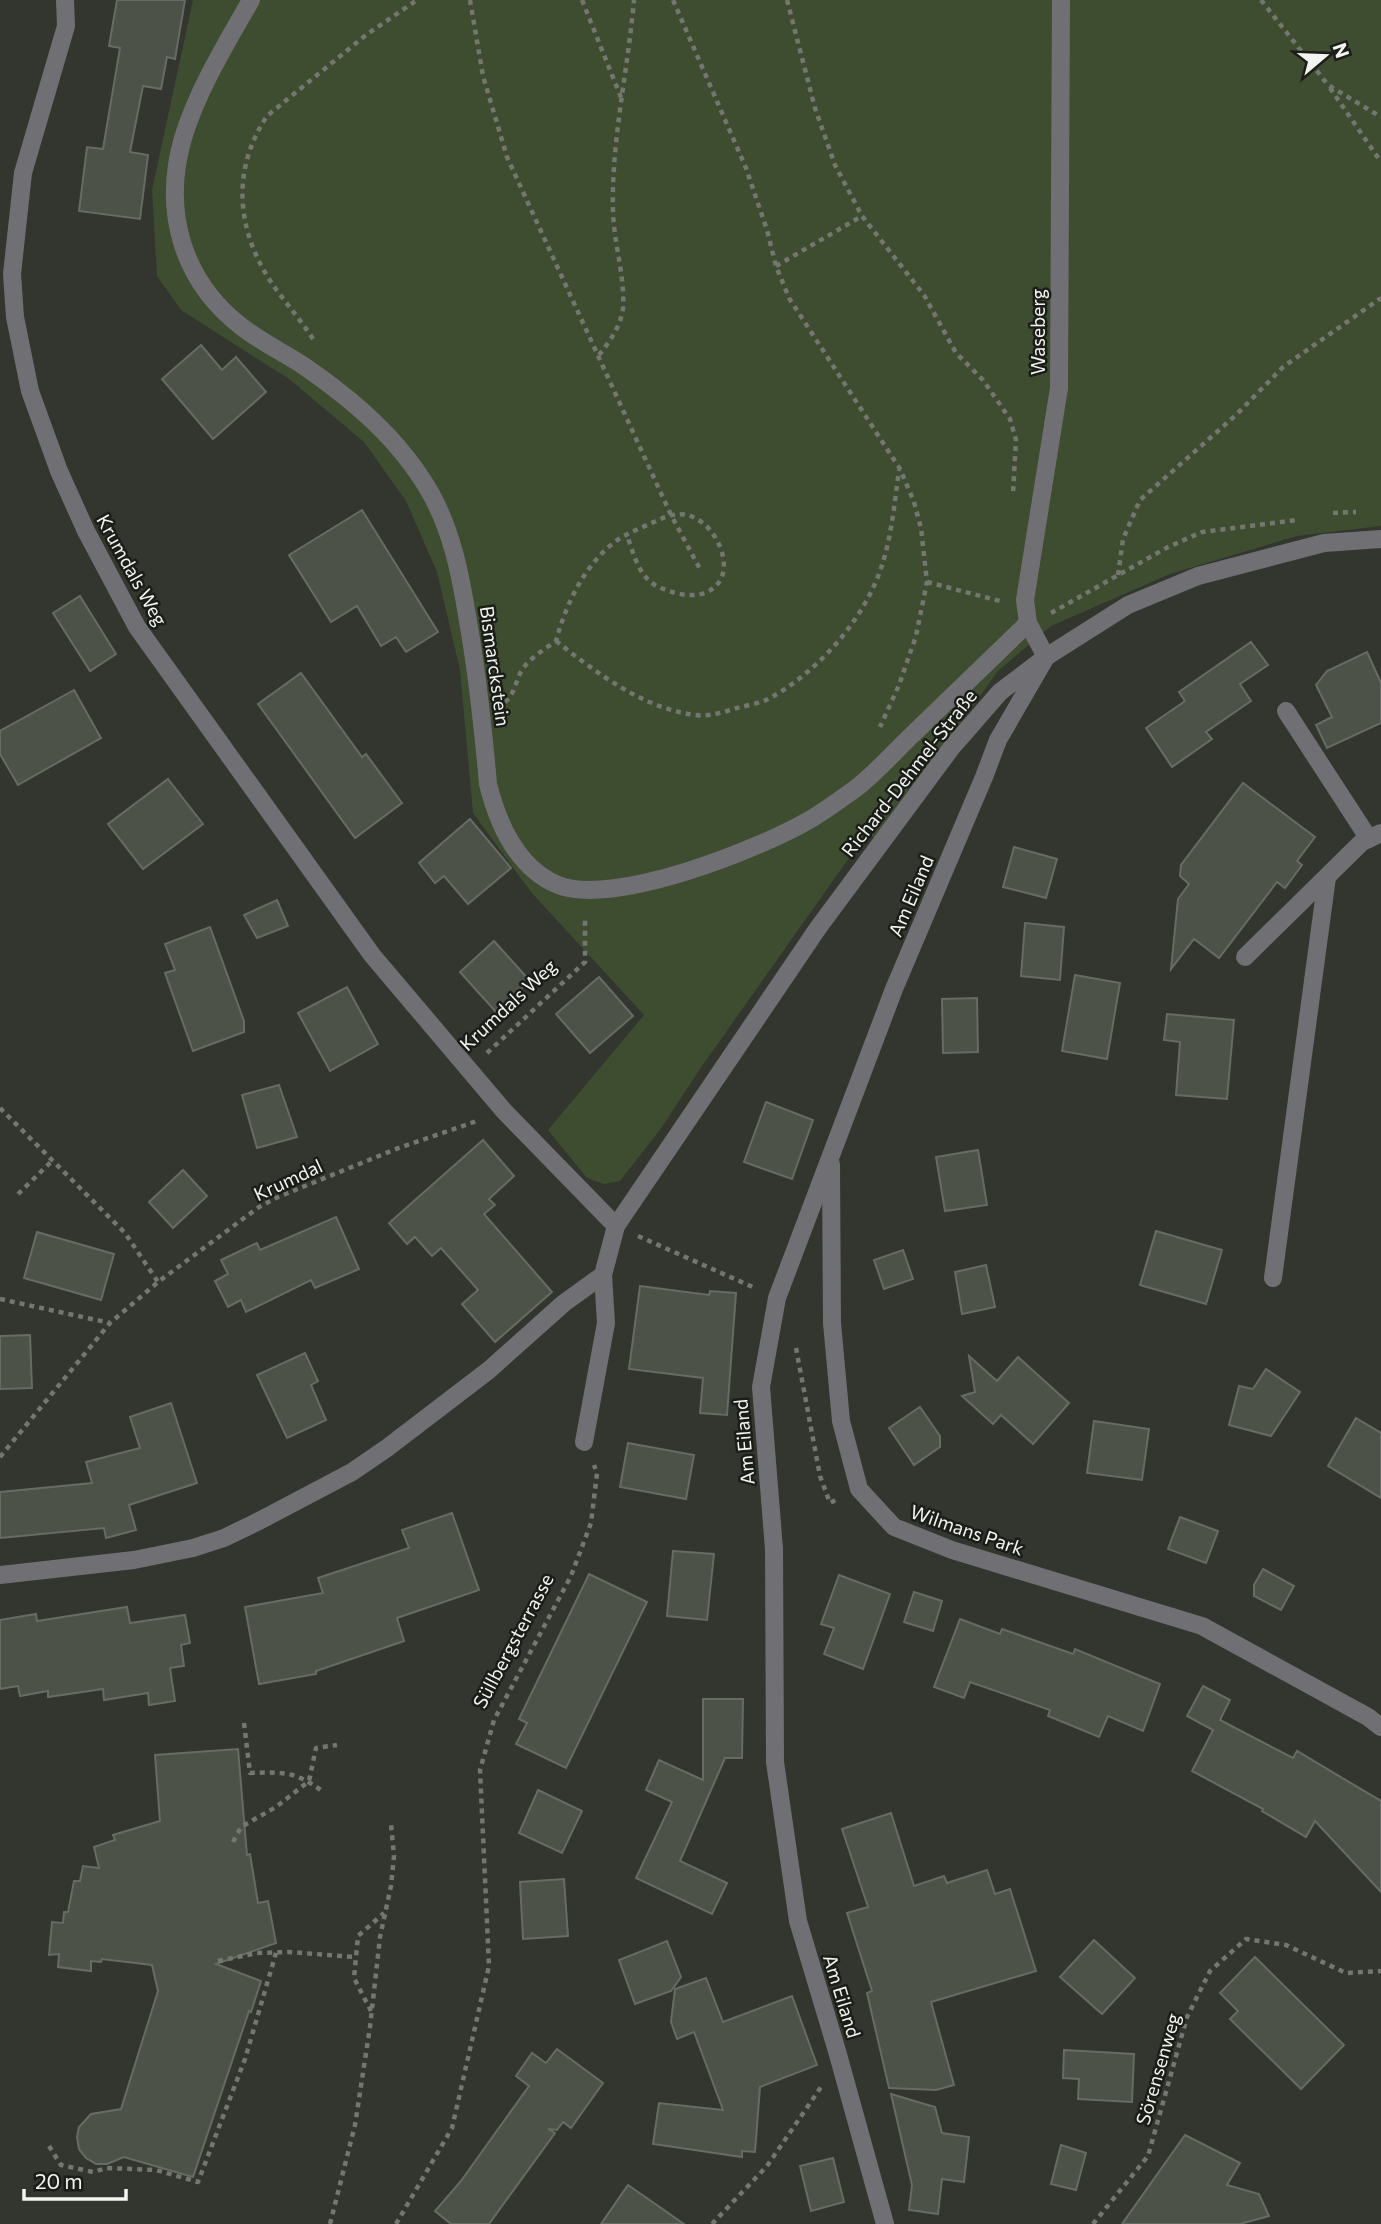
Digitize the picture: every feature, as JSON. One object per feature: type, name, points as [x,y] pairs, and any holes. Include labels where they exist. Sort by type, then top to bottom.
[{"type":"street","name":"Krumdals Weg","points":[[65,0],[66,26],[23,173],[12,274],[15,317],[30,391],[59,471],[86,531],[137,628],[372,955],[504,1111],[616,1226]]},
{"type":"street","name":"Bismarckstein","points":[[251,0],[211,73],[183,138],[176,203],[177,226],[182,247],[202,288],[223,311],[243,328],[344,394],[380,427],[410,461],[431,493],[446,525],[460,573],[481,710],[488,784],[498,820],[523,860],[540,874],[558,884],[584,891],[615,888],[681,873],[726,858],[810,819],[857,788],[1028,623]]},
{"type":"street","name":"Waseberg","points":[[1046,657],[1028,623],[1025,600],[1059,388],[1061,0]]},
{"type":"street","name":"Richard-Dehmel-Straße","points":[[616,1226],[818,928],[952,747],[1000,692],[1046,657],[1128,605],[1198,576],[1324,543],[1381,539]]},
{"type":"street","name":"Am Eiland","points":[[885,2224],[798,1921],[775,1762],[774,1549],[761,1387],[777,1298],[894,989],[985,777],[998,740],[1046,657]]},
{"type":"street","points":[[1245,957],[1362,842],[1375,836],[1286,711]]},
{"type":"street","points":[[1273,1278],[1327,877]]},
{"type":"street","name":"Wilmans Park","points":[[831,1153],[832,1323],[841,1421],[859,1489],[894,1527],[952,1550],[1202,1626],[1368,1717],[1381,1727]]},
{"type":"street","points":[[584,1442],[606,1323],[603,1275],[616,1226]]},
{"type":"street","points":[[0,1575],[134,1560],[169,1553],[224,1538],[257,1522],[352,1472],[387,1448],[489,1370],[564,1303],[603,1275]]},
{"type":"path","points":[[324,380],[316,344],[298,315],[277,290],[249,237],[242,212],[241,184],[247,158],[256,133],[267,116],[366,35],[417,0]]},
{"type":"path","points":[[470,0],[483,76],[507,158],[671,515],[700,569]]},
{"type":"path","points":[[582,0],[623,101]]},
{"type":"path","points":[[599,355],[618,326],[623,309],[613,212],[618,140],[634,0]]},
{"type":"path","points":[[673,0],[746,168],[776,266],[789,298],[900,469],[914,502],[921,528],[927,582],[912,648],[878,732]]},
{"type":"path","points":[[787,0],[816,108],[835,165],[862,216],[924,295],[961,360],[983,380],[1010,418],[1016,440],[1013,502]]},
{"type":"path","points":[[1261,0],[1328,85],[1381,162]]},
{"type":"path","points":[[1328,85],[1381,117]]},
{"type":"path","points":[[776,266],[862,216]]},
{"type":"path","points":[[1118,575],[1124,539],[1140,500],[1236,415],[1283,367],[1381,298]]},
{"type":"path","points":[[556,641],[597,674],[649,701],[696,716],[711,715],[770,699],[820,660],[842,636],[860,610],[877,579],[888,545],[900,469]]},
{"type":"path","points":[[481,710],[494,709],[509,699],[522,669],[535,655],[556,641],[563,617],[579,582],[603,553],[627,535],[671,515],[695,517],[711,531],[720,547],[724,561],[723,576],[716,586],[694,595],[657,586],[648,580],[639,567],[627,535]]},
{"type":"path","points":[[927,582],[1004,602],[1005,591]]},
{"type":"path","name":"Krumdals Weg","points":[[469,1071],[585,962],[584,891]]},
{"type":"path","points":[[0,1108],[125,1233],[159,1282]]},
{"type":"path","name":"Krumdal","points":[[0,1457],[110,1323],[159,1282],[259,1207],[396,1149],[504,1111]]},
{"type":"path","points":[[18,1194],[53,1160]]},
{"type":"path","points":[[0,1299],[110,1323]]},
{"type":"path","name":"Süllbergsterrasse","points":[[396,2224],[452,2128],[489,1966],[480,1770],[494,1720],[571,1576],[591,1523],[597,1473],[584,1442]]},
{"type":"path","points":[[244,1723],[250,1773],[288,1772],[309,1781],[322,1791]]},
{"type":"path","points":[[233,1842],[241,1827],[276,1807],[309,1781],[316,1748],[337,1745]]},
{"type":"path","points":[[330,2224],[355,2125],[380,1937],[394,1856],[391,1824]]},
{"type":"path","points":[[372,2012],[354,1978],[355,1957],[358,1936],[385,1912]]},
{"type":"path","name":"Sörensenweg","points":[[1093,2224],[1148,2156],[1187,2017],[1210,1971],[1246,1939],[1286,1945],[1346,1973],[1381,1971]]},
{"type":"path","points":[[218,1961],[257,1953],[355,1957]]},
{"type":"path","points":[[49,2146],[61,2165],[93,2172],[107,2168],[156,2170],[198,2182],[245,2059],[276,1953]]},
{"type":"path","points":[[712,2224],[767,2166],[820,2089],[837,2051]]},
{"type":"green space","points":[[193,0],[1381,0],[1381,526],[1297,536],[1170,574],[1051,626],[998,671],[876,841],[868,831],[662,1127],[620,1181],[604,1184],[587,1178],[548,1130],[644,1015],[531,892],[473,813],[460,670],[437,572],[406,501],[364,442],[289,379],[181,310],[157,276],[152,190]]},
{"type":"building","points":[[117,0],[185,0],[175,59],[167,57],[161,89],[143,86],[130,152],[148,155],[140,219],[79,211],[87,147],[103,149],[120,48],[109,46]]},
{"type":"building","points":[[201,345],[222,370],[236,357],[266,392],[213,439],[162,379]]},
{"type":"building","points":[[362,510],[438,632],[406,652],[396,637],[381,646],[357,606],[331,622],[289,555]]},
{"type":"building","points":[[80,596],[116,654],[90,671],[53,613]]},
{"type":"building","points":[[1251,642],[1268,665],[1240,684],[1251,701],[1206,732],[1212,739],[1172,767],[1146,728],[1185,701],[1179,692]]},
{"type":"building","points":[[1367,652],[1381,683],[1381,723],[1327,748],[1316,725],[1332,717],[1316,685],[1327,671]]},
{"type":"building","points":[[301,673],[362,757],[366,754],[402,803],[355,838],[258,704]]},
{"type":"building","points":[[74,690],[101,738],[18,785],[0,754],[0,731]]},
{"type":"building","points":[[168,779],[203,824],[143,869],[108,824]]},
{"type":"building","points":[[1243,783],[1315,837],[1297,861],[1302,865],[1285,888],[1277,882],[1219,958],[1194,939],[1171,969],[1178,899],[1189,884],[1180,876],[1181,865]]},
{"type":"building","points":[[470,819],[511,868],[468,904],[444,876],[435,883],[419,863]]},
{"type":"building","points":[[1014,847],[1057,859],[1046,898],[1003,887]]},
{"type":"building","points":[[277,900],[288,926],[257,938],[244,915]]},
{"type":"building","points":[[1025,923],[1064,927],[1060,980],[1021,976]]},
{"type":"building","points":[[210,927],[244,1021],[244,1032],[193,1051],[165,973],[175,970],[165,944]]},
{"type":"building","points":[[494,941],[530,981],[496,1012],[460,972]]},
{"type":"building","points":[[1075,975],[1120,983],[1107,1059],[1062,1051]]},
{"type":"building","points":[[599,977],[633,1016],[590,1053],[556,1014]]},
{"type":"building","points":[[347,987],[378,1044],[330,1071],[298,1013]]},
{"type":"building","points":[[977,998],[978,1052],[943,1053],[942,999]]},
{"type":"building","points":[[1167,1014],[1234,1020],[1227,1099],[1176,1095],[1180,1042],[1164,1040]]},
{"type":"building","points":[[279,1085],[297,1137],[257,1148],[242,1095]]},
{"type":"building","points":[[766,1102],[813,1120],[792,1179],[744,1162]]},
{"type":"building","points":[[483,1140],[514,1176],[489,1199],[495,1205],[484,1214],[552,1292],[495,1342],[462,1304],[478,1290],[441,1248],[432,1256],[415,1237],[407,1244],[389,1223]]},
{"type":"building","points":[[978,1150],[987,1205],[945,1211],[936,1157]]},
{"type":"building","points":[[183,1170],[207,1196],[173,1228],[149,1202]]},
{"type":"building","points":[[336,1217],[359,1269],[315,1288],[311,1280],[246,1312],[241,1300],[228,1307],[215,1281],[228,1274],[221,1260],[257,1243],[260,1250]]},
{"type":"building","points":[[1156,1231],[1222,1250],[1206,1304],[1140,1285]]},
{"type":"building","points":[[37,1232],[114,1254],[101,1300],[24,1278]]},
{"type":"building","points":[[903,1250],[913,1279],[884,1289],[874,1260]]},
{"type":"building","points":[[986,1265],[995,1307],[962,1314],[955,1272]]},
{"type":"building","points":[[640,1286],[709,1295],[710,1291],[736,1293],[727,1415],[700,1413],[703,1378],[629,1369]]},
{"type":"building","points":[[30,1335],[32,1388],[0,1389],[0,1336]]},
{"type":"building","points":[[305,1353],[318,1381],[311,1385],[326,1420],[287,1438],[257,1375]]},
{"type":"building","points":[[969,1356],[997,1381],[1018,1357],[1069,1403],[1033,1444],[1001,1415],[993,1424],[962,1396],[975,1392]]},
{"type":"building","points":[[1266,1369],[1300,1392],[1271,1436],[1229,1425],[1239,1386],[1253,1389]]},
{"type":"building","points":[[171,1403],[197,1483],[129,1505],[136,1530],[106,1538],[104,1528],[0,1538],[0,1492],[92,1483],[86,1462],[140,1448],[130,1417]]},
{"type":"building","points":[[920,1407],[940,1436],[940,1447],[914,1465],[889,1428]]},
{"type":"building","points":[[1356,1418],[1381,1433],[1381,1498],[1328,1466]]},
{"type":"building","points":[[1094,1421],[1149,1429],[1142,1480],[1087,1473]]},
{"type":"building","points":[[628,1443],[694,1455],[686,1499],[620,1487]]},
{"type":"building","points":[[452,1513],[479,1590],[397,1618],[404,1641],[316,1671],[316,1674],[259,1684],[245,1607],[323,1593],[318,1578],[409,1548],[402,1530]]},
{"type":"building","points":[[1180,1517],[1218,1531],[1206,1563],[1168,1549]]},
{"type":"building","points":[[673,1551],[714,1554],[707,1620],[667,1616]]},
{"type":"building","points":[[1263,1569],[1294,1586],[1281,1610],[1254,1596],[1254,1585]]},
{"type":"building","points":[[589,1574],[647,1602],[566,1768],[516,1744],[527,1723],[519,1719]]},
{"type":"building","points":[[839,1575],[890,1594],[863,1669],[824,1654],[834,1628],[821,1624]]},
{"type":"building","points":[[914,1592],[942,1601],[933,1631],[904,1622]]},
{"type":"building","points":[[127,1607],[130,1623],[185,1615],[190,1643],[181,1645],[184,1666],[170,1668],[175,1701],[149,1705],[148,1693],[104,1700],[103,1689],[48,1697],[48,1691],[20,1696],[18,1686],[0,1689],[0,1620],[36,1614],[37,1621]]},
{"type":"building","points":[[960,1619],[1000,1634],[1002,1629],[1073,1654],[1075,1649],[1160,1684],[1143,1731],[1108,1716],[1099,1737],[1048,1716],[1050,1710],[970,1682],[964,1698],[934,1687]]},
{"type":"building","points":[[1203,1686],[1230,1700],[1220,1720],[1293,1758],[1297,1751],[1381,1801],[1381,1892],[1315,1821],[1306,1837],[1262,1811],[1263,1809],[1192,1771],[1213,1730],[1187,1716]]},
{"type":"building","points":[[703,1699],[743,1699],[742,1758],[725,1758],[680,1861],[727,1883],[712,1914],[636,1878],[672,1802],[646,1790],[659,1760],[703,1780]]},
{"type":"building","points":[[238,1749],[247,1855],[250,1854],[258,1903],[268,1901],[276,1943],[216,1964],[261,1981],[193,2177],[124,2157],[107,2164],[96,2164],[86,2158],[79,2149],[79,2127],[91,2114],[121,2109],[158,1991],[152,1965],[102,1959],[101,1962],[91,1961],[91,1971],[58,1967],[59,1954],[49,1955],[52,1922],[63,1923],[74,1881],[80,1881],[83,1866],[99,1868],[94,1847],[115,1840],[113,1835],[160,1821],[155,1755]]},
{"type":"building","points":[[538,1790],[582,1811],[562,1853],[519,1833]]},
{"type":"building","points":[[891,1813],[914,1886],[944,1876],[947,1883],[987,1870],[995,1894],[1010,1889],[1036,1971],[931,2002],[954,2085],[936,2090],[889,2088],[867,1993],[872,1991],[847,1913],[868,1907],[842,1829]]},
{"type":"building","points":[[564,1879],[568,1936],[523,1939],[520,1882]]},
{"type":"building","points":[[1094,1940],[1135,1978],[1102,2014],[1060,1977]]},
{"type":"building","points":[[667,1941],[681,1977],[671,1991],[635,2004],[619,1960]]},
{"type":"building","points":[[1255,1957],[1344,2045],[1301,2089],[1230,2019],[1238,2011],[1220,1993]]},
{"type":"building","points":[[706,1978],[723,2022],[792,1996],[817,2065],[760,2087],[755,2152],[742,2151],[742,2157],[653,2144],[659,2103],[723,2110],[694,2032],[677,2039],[671,2022],[675,1989]]},
{"type":"building","points":[[557,2049],[603,2083],[571,2128],[563,2122],[557,2130],[548,2129],[555,2133],[489,2224],[451,2224],[435,2211],[461,2181],[529,2086],[516,2076],[532,2053],[546,2063]]},
{"type":"building","points":[[1064,2050],[1134,2054],[1132,2102],[1078,2099],[1079,2079],[1063,2078]]},
{"type":"building","points":[[891,2094],[935,2107],[942,2133],[969,2137],[964,2182],[942,2179],[938,2214],[909,2210],[912,2185]]},
{"type":"building","points":[[1185,2135],[1240,2163],[1227,2185],[1259,2194],[1269,2216],[1240,2224],[1122,2224]]},
{"type":"building","points":[[1061,2145],[1086,2153],[1076,2190],[1051,2184]]},
{"type":"building","points":[[833,2158],[844,2202],[811,2211],[800,2166]]},
{"type":"building","points":[[628,2185],[684,2224],[601,2224]]}]
